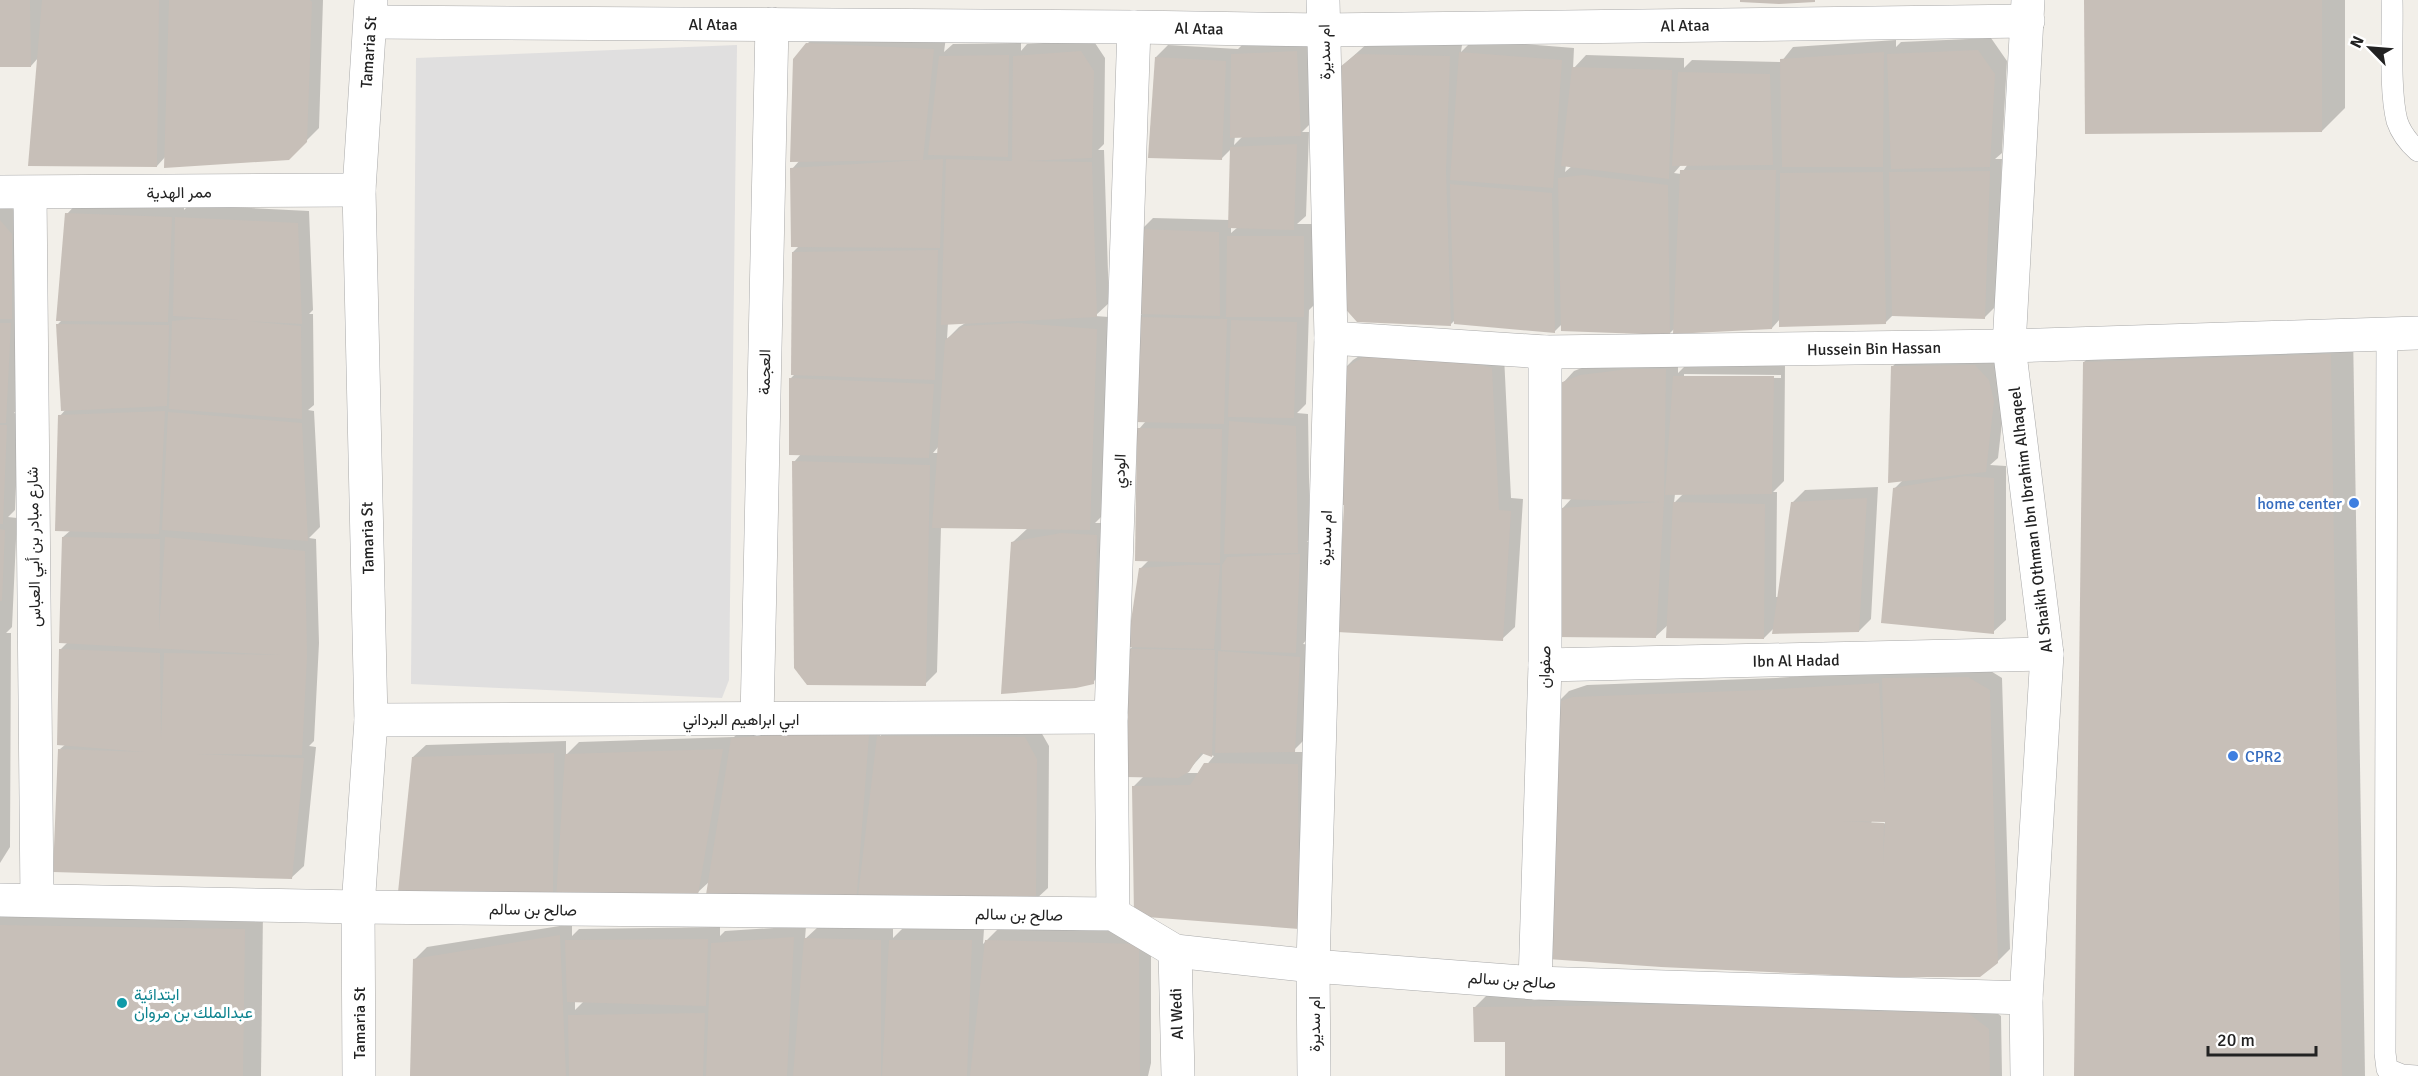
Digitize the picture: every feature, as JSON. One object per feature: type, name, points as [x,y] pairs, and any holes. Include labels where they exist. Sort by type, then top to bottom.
[{"type":"street","name":"Al Ataa","points":[[371,11],[772,24],[1134,27],[1323,15],[2028,10]]},
{"type":"street","name":"Al Shaikh Othman Ibn Ibrahim Alhaqeel","points":[[2027,1076],[2026,998],[2047,654],[2009,346],[2028,10]]},
{"type":"street","name":"Tamaria St","points":[[359,1076],[358,908],[371,720],[359,190],[371,11]]},
{"type":"street","name":"ام سديرة","points":[[1314,1076],[1313,966],[1331,338],[1323,15]]},
{"type":"street","name":"العجمة","points":[[757,719],[772,24]]},
{"type":"street","name":"الودي","points":[[1113,915],[1111,717],[1134,27]]},
{"type":"street","name":"ممر الهدية","points":[[15,193],[359,190]]},
{"type":"street","name":"شارع مبادر بن أبي العباس","points":[[15,193],[37,900]]},
{"type":"street","name":"Hussein Bin Hassan","points":[[1331,338],[1545,352],[2009,346],[2403,332]]},
{"type":"street","name":"صفوان","points":[[1535,983],[1545,665],[1545,352]]},
{"type":"street","name":"Ibn Al Hadad","points":[[1545,665],[2047,654]]},
{"type":"street","name":"ابي ابراهيم البرداني","points":[[371,720],[1111,717]]},
{"type":"street","name":"صالح بن سالم","points":[[0,900],[358,908],[1113,915],[1174,951],[1313,966],[1535,983],[2026,998]]},
{"type":"street","name":"Al Wedi","points":[[1174,951],[1178,1076]]},
{"type":"lane","points":[[2392,0],[2394,99],[2398,122],[2408,142],[2418,151]]},
{"type":"lane","points":[[2403,332],[2385,1053],[2387,1069],[2402,1075],[2416,1076]]},
{"type":"shaded area","points":[[737,45],[729,680],[722,698],[411,684],[416,58]]},
{"type":"building","points":[[0,0],[30,0],[31,67],[0,67]]},
{"type":"building","points":[[42,0],[159,0],[157,167],[28,166]]},
{"type":"building","points":[[169,0],[310,0],[312,2],[307,142],[289,160],[164,168]]},
{"type":"building","points":[[1740,0],[1815,0],[1815,2],[1779,4],[1740,2]]},
{"type":"building","points":[[2084,0],[2322,0],[2322,132],[2085,134]]},
{"type":"building","points":[[806,43],[934,49],[923,160],[943,159],[940,248],[791,247],[790,168],[921,160],[790,162],[793,59]]},
{"type":"building","points":[[1978,50],[1995,74],[1990,167],[1891,169],[1887,54]]},
{"type":"building","points":[[1081,51],[1094,71],[1092,158],[1025,161],[1092,162],[1097,317],[941,325],[946,159],[1012,161],[1013,56]]},
{"type":"building","points":[[1297,51],[1301,136],[1230,138],[1231,54]]},
{"type":"building","points":[[1459,52],[1562,60],[1553,188],[1450,180]]},
{"type":"building","points":[[1884,52],[1883,167],[1782,167],[1780,59]]},
{"type":"building","points":[[1356,54],[1450,56],[1446,171],[1451,326],[1357,322],[1341,304],[1340,67]]},
{"type":"building","points":[[1009,55],[1008,157],[928,155],[939,56]]},
{"type":"building","points":[[1155,57],[1226,61],[1222,160],[1148,158]]},
{"type":"building","points":[[1572,67],[1672,70],[1669,179],[1561,166]]},
{"type":"building","points":[[1678,72],[1770,74],[1773,165],[1672,166]]},
{"type":"building","points":[[1297,144],[1294,230],[1228,228],[1230,147]]},
{"type":"building","points":[[1680,170],[1776,170],[1772,329],[1673,334]]},
{"type":"building","points":[[1990,171],[1985,319],[1892,316],[1889,172]]},
{"type":"building","points":[[1883,172],[1886,324],[1779,327],[1780,173]]},
{"type":"building","points":[[1583,175],[1668,185],[1670,335],[1561,331],[1558,178]]},
{"type":"building","points":[[1450,184],[1552,193],[1555,333],[1454,324]]},
{"type":"building","points":[[65,213],[172,217],[168,322],[56,321]]},
{"type":"building","points":[[175,217],[298,223],[302,324],[247,321],[301,326],[302,419],[169,409],[172,321],[238,320],[173,316]]},
{"type":"building","points":[[0,220],[12,234],[12,319],[0,319]]},
{"type":"building","points":[[1139,229],[1219,232],[1220,316],[1138,314]]},
{"type":"building","points":[[1227,236],[1304,236],[1304,317],[1226,317]]},
{"type":"building","points":[[938,250],[935,380],[791,375],[792,252]]},
{"type":"building","points":[[1136,317],[1227,319],[1224,424],[1134,422]]},
{"type":"building","points":[[1231,320],[1297,322],[1294,418],[1228,417]]},
{"type":"building","points":[[0,323],[11,323],[6,423],[0,423]]},
{"type":"building","points":[[1018,323],[1097,329],[1090,530],[932,528],[945,340],[964,326]]},
{"type":"building","points":[[56,324],[169,325],[167,406],[61,411]]},
{"type":"building","points":[[1435,353],[1492,368],[1499,510],[1511,511],[1503,641],[1337,632],[1344,505],[1335,505],[1338,372],[1365,356]]},
{"type":"building","points":[[2331,354],[2342,1076],[2074,1076],[2083,362]]},
{"type":"building","points":[[1975,365],[1989,380],[1994,401],[1986,472],[1888,483],[1891,366]]},
{"type":"building","points":[[1629,369],[1666,369],[1664,501],[1656,638],[1556,637],[1560,508],[1659,502],[1556,499],[1560,383],[1580,375]]},
{"type":"building","points":[[1673,376],[1774,376],[1772,494],[1665,495]]},
{"type":"building","points":[[789,378],[934,384],[929,458],[789,455]]},
{"type":"building","points":[[165,411],[159,534],[55,531],[58,415]]},
{"type":"building","points":[[168,412],[302,423],[308,541],[162,530]]},
{"type":"building","points":[[1229,421],[1296,426],[1298,553],[1224,554]]},
{"type":"building","points":[[0,425],[7,425],[3,524],[0,524]]},
{"type":"building","points":[[1137,428],[1222,429],[1220,563],[1135,561]]},
{"type":"building","points":[[792,461],[930,465],[926,686],[807,685],[794,668]]},
{"type":"building","points":[[1965,476],[1994,478],[1994,634],[1881,623],[1893,488]]},
{"type":"building","points":[[1867,498],[1859,632],[1772,634],[1791,502]]},
{"type":"building","points":[[1673,502],[1765,504],[1764,639],[1666,638]]},
{"type":"building","points":[[0,529],[5,530],[2,601],[0,601]]},
{"type":"building","points":[[1061,533],[1097,535],[1094,684],[1076,688],[1001,694],[1011,542]]},
{"type":"building","points":[[62,537],[160,539],[159,632],[165,537],[305,551],[307,656],[302,755],[195,754],[304,758],[292,879],[53,872],[58,749],[145,752],[57,745],[59,649],[160,653],[161,739],[164,653],[281,655],[59,643]]},
{"type":"building","points":[[1300,554],[1296,653],[1221,650],[1222,565],[1227,557]]},
{"type":"building","points":[[1220,565],[1214,649],[1127,647],[1139,568]]},
{"type":"building","points":[[1128,649],[1215,650],[1212,757],[1201,753],[1189,772],[1178,778],[1125,777]]},
{"type":"building","points":[[1218,651],[1300,657],[1295,752],[1215,753]]},
{"type":"building","points":[[1968,677],[1990,690],[1998,963],[1980,977],[1877,977],[1661,967],[1548,959],[1555,703],[1573,697],[1879,683],[1885,793],[1882,678]],"holes":[[[1841,821],[1885,822],[1883,866],[1884,823]]]},
{"type":"building","points":[[845,730],[869,735],[856,905],[705,901],[731,738]]},
{"type":"building","points":[[877,736],[1025,737],[1037,759],[1036,902],[858,896]]},
{"type":"building","points":[[723,749],[698,895],[556,900],[565,754]]},
{"type":"building","points":[[554,753],[553,899],[397,902],[412,757]]},
{"type":"building","points":[[1204,763],[1298,764],[1299,929],[1134,916],[1132,786],[1190,785]]},
{"type":"building","name":"ابتدائية عبدالملك بن مروان","points":[[0,925],[245,929],[243,1076],[0,1076]]},
{"type":"building","points":[[560,935],[566,1076],[410,1076],[413,959]]},
{"type":"building","points":[[794,937],[787,1076],[706,1076],[711,943]]},
{"type":"building","points":[[804,938],[881,940],[881,1076],[793,1076]]},
{"type":"building","points":[[708,939],[706,1006],[567,1002],[565,940]]},
{"type":"building","points":[[889,940],[972,940],[967,1076],[882,1076]]},
{"type":"building","points":[[985,940],[1139,944],[1140,1076],[970,1076]]},
{"type":"building","points":[[1729,1004],[1855,1011],[1968,1013],[1989,1029],[1990,1076],[1505,1076],[1505,1042],[1474,1042],[1473,1007]]},
{"type":"building","points":[[705,1013],[703,1076],[569,1076],[568,1015]]},
{"type":"place","name":"home center","points":[[2354,503]]},
{"type":"place","name":"CPR2","points":[[2233,756]]},
{"type":"place","name":"ابتدائية عبدالملك بن مروان","points":[[122,1003]]}]
